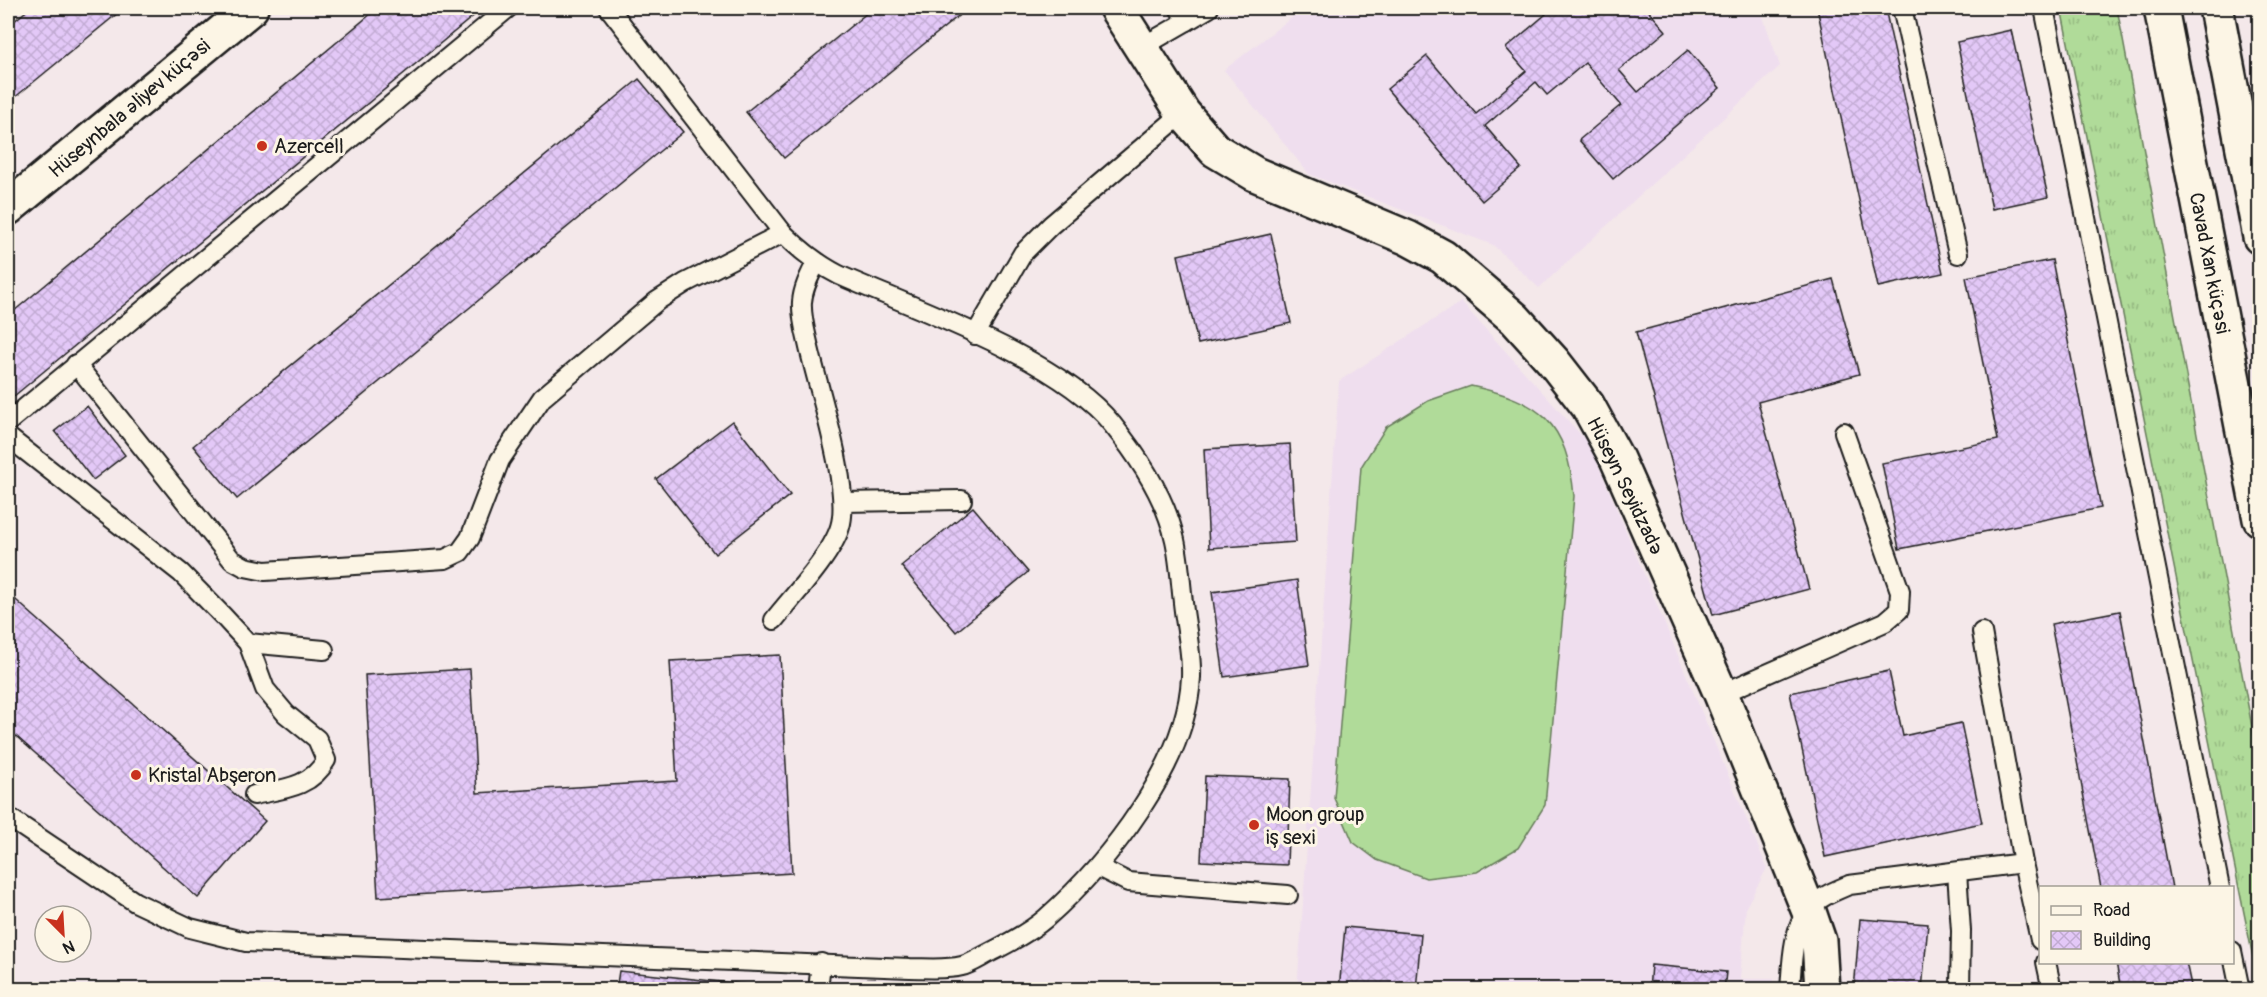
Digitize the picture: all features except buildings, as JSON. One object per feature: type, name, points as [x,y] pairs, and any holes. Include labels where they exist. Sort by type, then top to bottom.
[{"type":"street","name":"Hüseynbala Əliyev küçəsi","points":[[8,208],[251,8]]},
{"type":"street","name":"Hüseyn Seyidzadə","points":[[1116,8],[1183,113],[1215,150],[1255,174],[1408,238],[1443,257],[1515,319],[1587,406],[1617,459],[1720,694],[1808,909],[1820,941],[1822,990]]},
{"type":"street","name":"Cavad Xan küçəsi","points":[[2161,8],[2259,519]]},
{"type":"street","points":[[2216,8],[2259,237]]},
{"type":"lane","points":[[8,422],[508,8]]},
{"type":"lane","points":[[8,818],[135,902],[190,928],[246,942],[910,968],[962,966],[1011,942],[1044,920],[1098,867],[1125,833],[1152,789],[1178,736],[1186,712],[1191,677],[1175,539],[1159,500],[1133,451],[1110,421],[1080,393],[1048,372],[975,335],[816,263],[783,233],[609,8]]},
{"type":"lane","points":[[1142,47],[1183,14],[1209,8]]},
{"type":"lane","points":[[1902,8],[1958,255]]},
{"type":"lane","points":[[2044,8],[2220,886]]},
{"type":"lane","points":[[975,335],[1023,253],[1051,225],[1183,113]]},
{"type":"lane","points":[[76,364],[232,560],[245,567],[266,571],[445,559],[459,552],[470,538],[500,460],[542,398],[657,301],[685,283],[783,233]]},
{"type":"lane","points":[[774,620],[824,556],[840,527],[843,502],[839,470],[818,388],[802,302],[806,284],[816,263]]},
{"type":"lane","points":[[1720,694],[1886,622],[1899,610],[1900,591],[1844,432]]},
{"type":"lane","points":[[8,437],[181,573],[248,644],[265,689],[286,714],[317,739],[326,760],[319,773],[296,786],[254,795]]},
{"type":"lane","points":[[843,502],[962,500]]},
{"type":"lane","points":[[1982,632],[2023,863],[2039,935]]},
{"type":"lane","points":[[248,644],[324,650]]},
{"type":"lane","points":[[1790,990],[1793,952],[1808,909],[1824,896],[1849,885],[2023,863]]},
{"type":"lane","points":[[1098,867],[1128,882],[1288,895]]},
{"type":"lane","points":[[1957,872],[1961,931],[1960,990]]},
{"type":"lane","points":[[2234,961],[2240,990]]},
{"type":"lane","points":[[818,990],[821,963]]},
{"type":"lane","points":[[2046,964],[2052,990]]},
{"type":"shaded area","points":[[1304,8],[1760,8],[1780,66],[1539,288],[1493,245],[1309,174],[1224,70]]},
{"type":"shaded area","points":[[1461,302],[1590,445],[1767,868],[1746,907],[1740,979],[1774,979],[1773,989],[1297,990],[1339,381]]},
{"type":"green space","points":[[2061,8],[2117,8],[2259,764],[2259,987]]},
{"type":"green space","points":[[1471,386],[1516,399],[1533,408],[1546,419],[1557,433],[1565,450],[1574,496],[1545,805],[1518,848],[1477,872],[1426,878],[1377,860],[1353,842],[1334,798],[1361,467],[1386,427],[1428,401]]},
{"type":"place","name":"Azercell","points":[[262,146]]},
{"type":"place","name":"Kristal Abşeron","points":[[136,775]]},
{"type":"place","name":"Moon group iş sexi","points":[[1254,825]]}]
